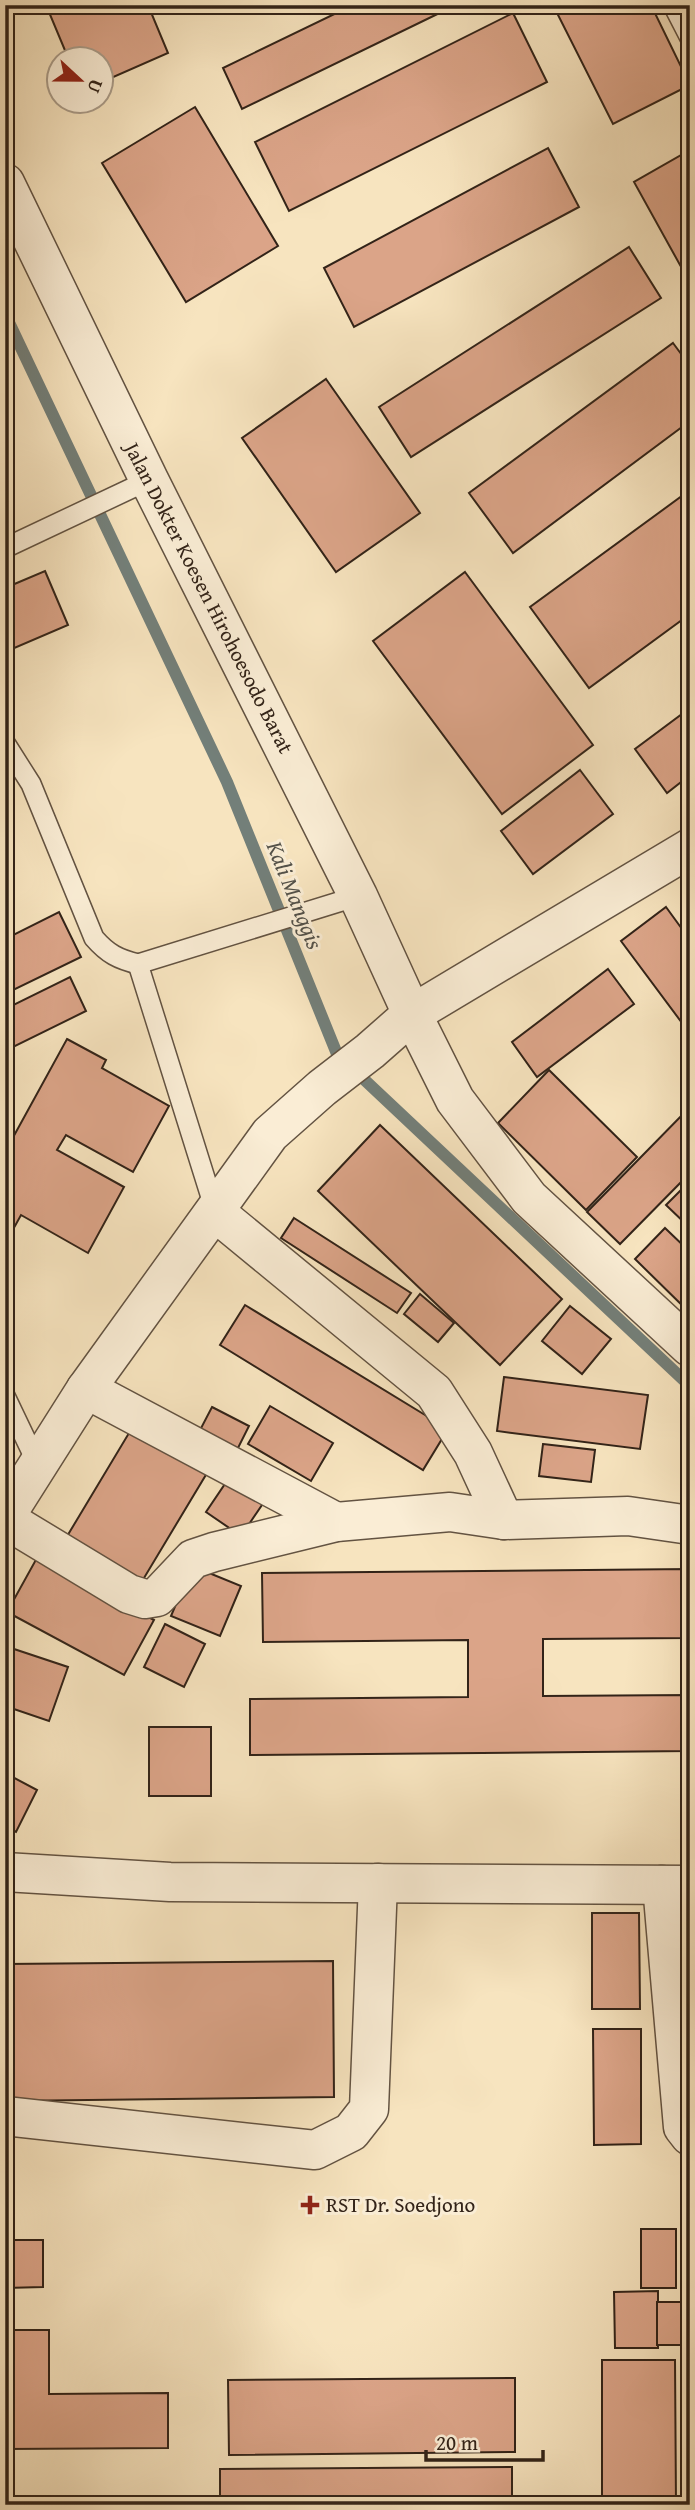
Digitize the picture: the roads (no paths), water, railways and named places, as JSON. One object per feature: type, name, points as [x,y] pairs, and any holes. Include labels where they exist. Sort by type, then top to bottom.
[{"type":"street","name":"Jalan Dokter Koesen Hirohoesodo Barat","points":[[5,183],[456,1100],[529,1198],[690,1347]]},
{"type":"street","points":[[690,848],[412,1014],[270,1134],[86,1389],[5,1518],[129,1594],[145,1599],[157,1597],[193,1559],[336,1522],[450,1512],[504,1520],[628,1516],[690,1525]]},
{"type":"street","points":[[215,1212],[433,1392],[473,1453],[504,1520]]},
{"type":"street","points":[[86,1389],[336,1522]]},
{"type":"street","points":[[5,1872],[170,1882],[676,1885],[683,2127],[690,2136]]},
{"type":"street","points":[[5,2116],[315,2150],[351,2132],[369,2109],[378,1883]]},
{"type":"lane","points":[[673,5],[690,38]]},
{"type":"lane","points":[[5,548],[149,480]]},
{"type":"lane","points":[[5,743],[31,784],[94,938],[107,953],[119,959],[138,964],[358,896]]},
{"type":"lane","points":[[138,964],[215,1212]]},
{"type":"lane","points":[[5,1396],[38,1465]]},
{"type":"waterway","name":"Kali Manggis","points":[[5,314],[227,782],[337,1054],[690,1386]]},
{"type":"place","name":"RST Dr. Soedjono","points":[[310,2205]]}]
